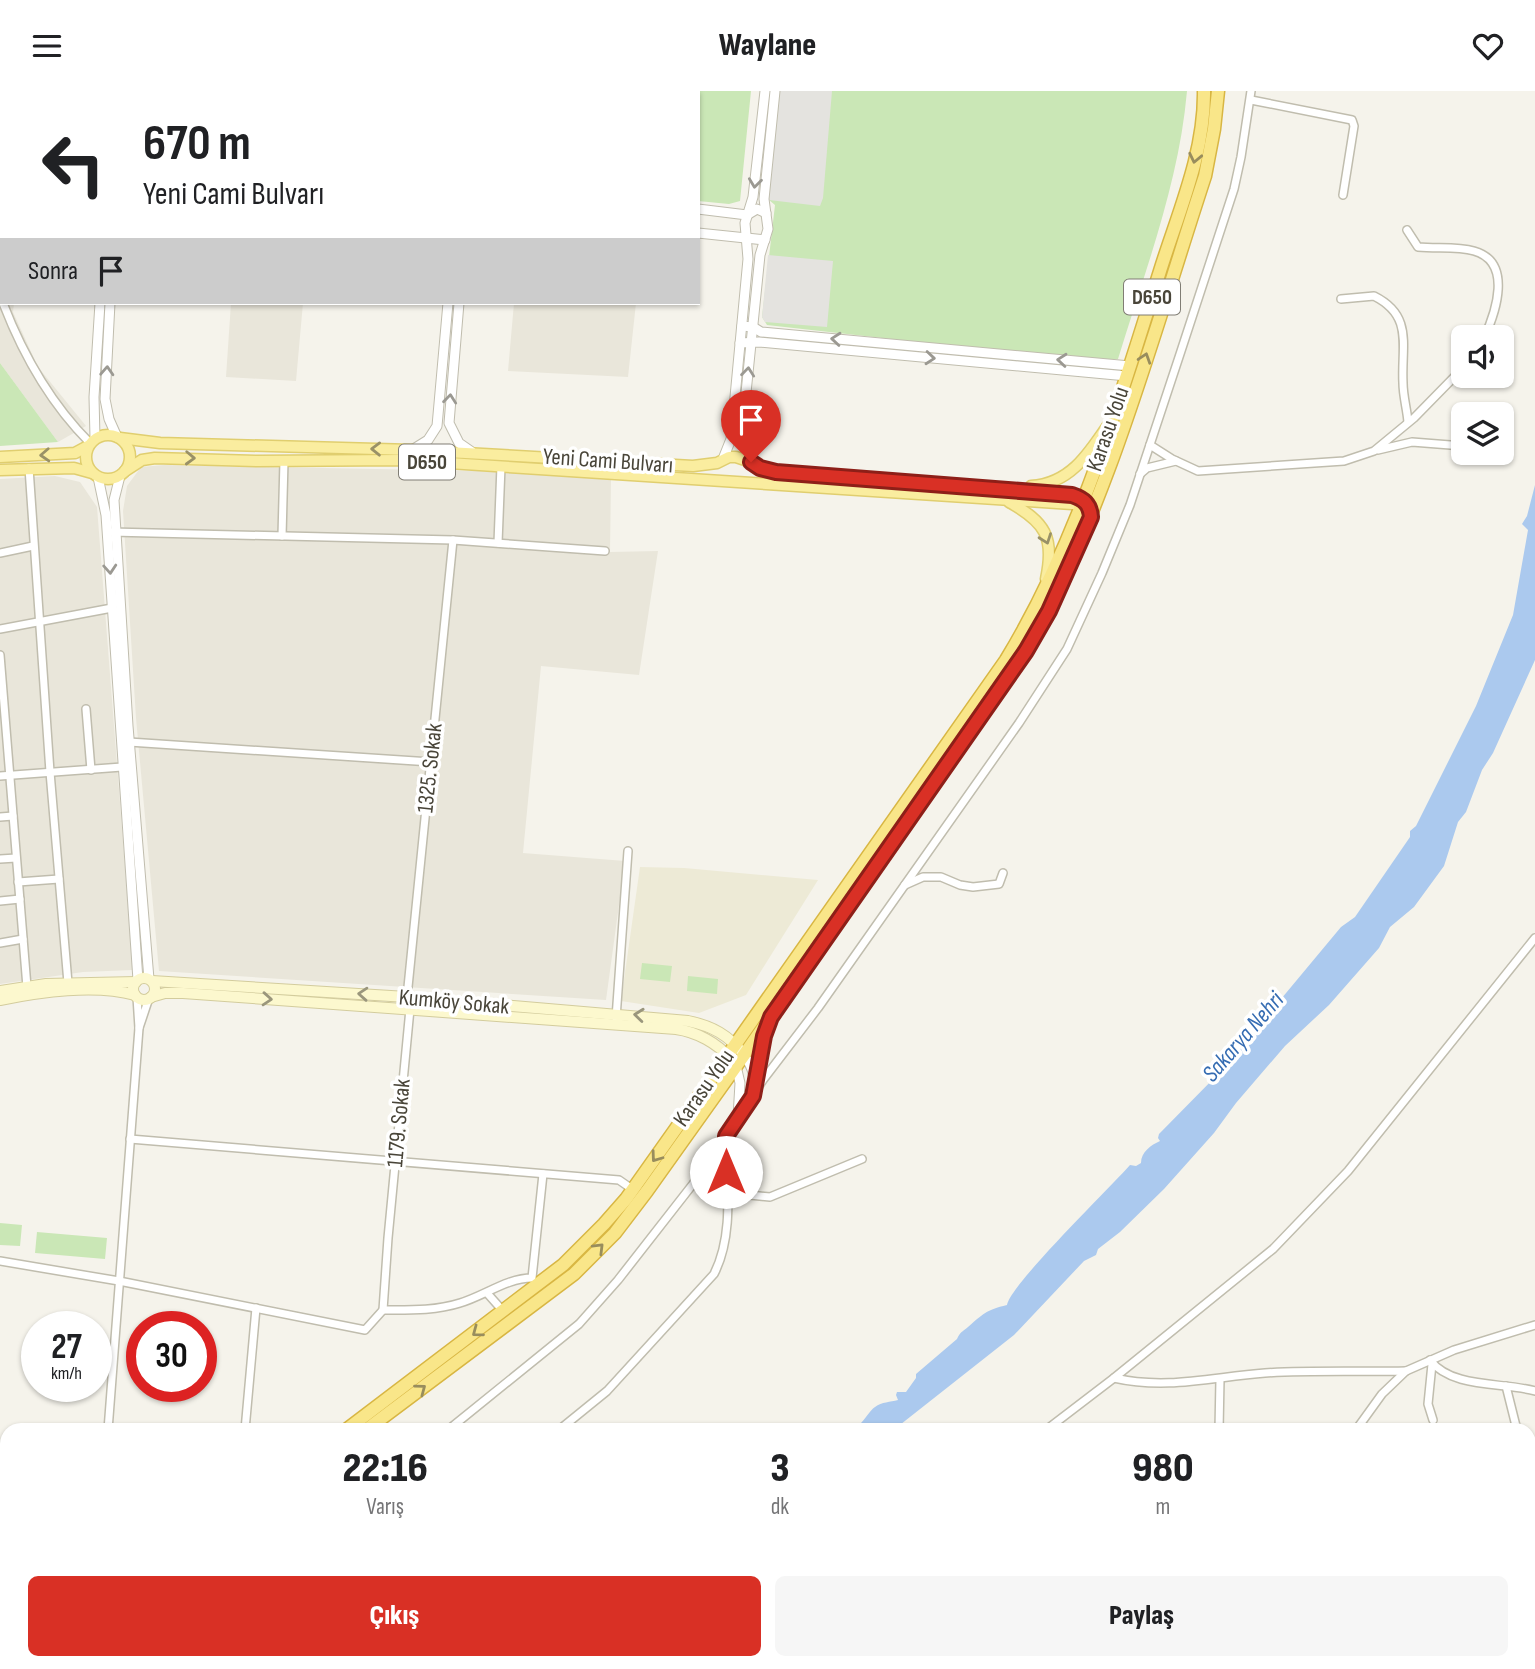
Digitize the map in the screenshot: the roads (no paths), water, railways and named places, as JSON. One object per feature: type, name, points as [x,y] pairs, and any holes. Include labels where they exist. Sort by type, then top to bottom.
[{"type":"highway","name":"Karasu Yolu","points":[[355,1423],[503,1311],[537,1279],[563,1265],[604,1224],[732,1061],[735,1044],[999,670],[1042,597],[1085,507],[1188,185],[1201,126],[1204,91]]},
{"type":"highway","name":"Karasu Yolu","points":[[1085,507],[1101,493],[1205,176],[1218,91]]},
{"type":"highway","points":[[375,1423],[574,1274],[615,1233],[648,1191],[732,1061],[744,1055],[1026,651],[1049,611],[1085,507]]},
{"type":"main road","points":[[997,488],[1041,485],[1059,479],[1088,456],[1115,414]]},
{"type":"main road","points":[[0,457],[75,453],[105,435],[118,437],[125,442],[130,457],[123,473],[105,479],[74,468],[0,470]]},
{"type":"main road","name":"Yeni Cami Bulvarı","points":[[118,437],[160,443],[412,450],[693,467],[736,457],[776,472],[1072,495],[1085,507]]},
{"type":"main road","points":[[91,443],[86,460],[95,475]]},
{"type":"main road","name":"Yeni Cami Bulvarı","points":[[123,473],[142,460],[155,458],[402,460],[1003,499],[1085,507]]},
{"type":"main road","points":[[723,459],[719,471],[724,479],[736,481],[750,473],[751,462]]},
{"type":"main road","points":[[1003,499],[1027,512],[1044,530],[1051,558],[1042,597]]},
{"type":"main road","points":[[0,1000],[68,991],[118,991],[144,1000],[150,998],[155,987],[144,980],[133,988],[136,996]]},
{"type":"main road","name":"Kumköy Sokak","points":[[0,991],[27,986],[144,980],[407,997],[616,1019],[690,1031],[713,1044],[732,1061]]},
{"type":"main road","name":"Kumköy Sokak","points":[[150,998],[165,993],[183,993],[410,1009],[688,1020],[721,1032],[744,1055]]},
{"type":"street","points":[[723,459],[731,439],[748,259],[745,238],[747,215],[753,197],[765,91]]},
{"type":"street","points":[[751,462],[743,445],[742,432],[760,255],[768,229],[765,183],[775,91]]},
{"type":"street","points":[[457,1423],[579,1324],[618,1280],[668,1216],[818,1008],[1019,723],[1067,649],[1102,573],[1150,445],[1234,189],[1251,91]]},
{"type":"street","points":[[1251,100],[1352,120],[1354,126],[1342,195]]},
{"type":"street","points":[[700,209],[747,215],[757,209],[766,213]]},
{"type":"street","points":[[1407,230],[1418,247],[1474,251],[1487,256],[1496,271],[1498,284],[1495,313],[1490,325]]},
{"type":"street","points":[[700,233],[765,240]]},
{"type":"street","points":[[1341,299],[1374,296],[1394,310],[1401,320],[1404,329],[1403,387],[1408,422]]},
{"type":"street","points":[[4,305],[16,338],[46,389],[77,430],[91,443]]},
{"type":"street","points":[[91,443],[100,305]]},
{"type":"street","points":[[110,305],[105,399],[109,419],[118,437]]},
{"type":"street","points":[[412,450],[428,440],[437,426],[448,305]]},
{"type":"street","points":[[458,305],[449,423],[459,443],[477,454]]},
{"type":"street","points":[[742,326],[753,327],[761,332],[1128,371]]},
{"type":"street","points":[[740,343],[759,342],[1128,371]]},
{"type":"street","points":[[1374,451],[1451,380]]},
{"type":"street","points":[[1150,445],[1198,471],[1343,461],[1412,442],[1451,445]]},
{"type":"street","points":[[282,536],[284,461]]},
{"type":"street","points":[[1140,474],[1147,468],[1176,461]]},
{"type":"street","points":[[498,543],[501,466]]},
{"type":"street","points":[[29,468],[68,983]]},
{"type":"street","points":[[123,473],[114,500],[112,608],[122,768],[144,980]]},
{"type":"street","points":[[95,475],[112,532],[144,980]]},
{"type":"street","points":[[112,532],[453,540],[605,551]]},
{"type":"street","name":"1325. Sokak","points":[[407,997],[453,540]]},
{"type":"street","points":[[0,553],[33,547]]},
{"type":"street","points":[[0,629],[112,608]]},
{"type":"street","points":[[0,655],[27,986]]},
{"type":"street","points":[[86,709],[91,770]]},
{"type":"street","points":[[129,742],[430,762]]},
{"type":"street","points":[[0,775],[122,768]]},
{"type":"street","points":[[0,817],[13,816]]},
{"type":"street","points":[[616,1019],[628,851]]},
{"type":"street","points":[[0,859],[16,858]]},
{"type":"street","points":[[904,885],[923,877],[941,877],[973,887],[999,884],[1003,873]]},
{"type":"street","points":[[18,882],[59,879]]},
{"type":"street","points":[[0,901],[20,899]]},
{"type":"street","points":[[0,943],[23,939]]},
{"type":"street","points":[[1055,1423],[1273,1249],[1348,1171],[1535,939]]},
{"type":"street","points":[[109,1423],[139,1028],[136,996]]},
{"type":"street","points":[[139,1028],[150,998]]},
{"type":"street","name":"1179. Sokak","points":[[383,1310],[410,1009]]},
{"type":"street","points":[[753,1096],[771,1017]]},
{"type":"street","points":[[744,1055],[752,1068],[755,1081]]},
{"type":"street","points":[[732,1061],[741,1091],[738,1117]]},
{"type":"street","points":[[568,1423],[607,1391],[714,1274],[723,1257],[726,1236],[726,1136]]},
{"type":"street","points":[[130,1139],[619,1180],[632,1189]]},
{"type":"street","points":[[726,1172],[732,1184],[750,1195],[770,1197],[862,1159]]},
{"type":"street","points":[[0,1261],[119,1281],[365,1330],[383,1310],[425,1310],[459,1304],[518,1277],[537,1279],[534,1265],[543,1174]]},
{"type":"street","points":[[487,1293],[503,1311]]},
{"type":"street","points":[[246,1423],[256,1308]]},
{"type":"street","points":[[1114,1378],[1140,1384],[1264,1373],[1406,1370],[1431,1362],[1454,1350],[1535,1325]]},
{"type":"street","points":[[1431,1362],[1465,1381],[1535,1391]]},
{"type":"street","points":[[1431,1362],[1428,1403],[1433,1420]]},
{"type":"street","points":[[1361,1423],[1382,1394],[1406,1370]]},
{"type":"street","points":[[1219,1423],[1220,1379]]},
{"type":"street","points":[[1506,1386],[1515,1423]]},
{"type":"water","points":[[1535,485],[1535,660],[1493,753],[1482,770],[1466,812],[1458,822],[1444,866],[1414,907],[1390,927],[1379,948],[1329,1005],[1285,1046],[1164,1189],[1120,1232],[1098,1249],[1096,1255],[1084,1261],[1014,1335],[902,1423],[861,1423],[875,1407],[898,1400],[897,1392],[906,1392],[916,1374],[977,1319],[989,1311],[1007,1305],[1012,1294],[1041,1259],[1130,1165],[1141,1163],[1147,1149],[1160,1141],[1159,1134],[1222,1070],[1341,927],[1355,917],[1410,837],[1410,831],[1416,826],[1476,706],[1513,615],[1528,530],[1522,524],[1527,516]]},
{"type":"water label","name":"Sakarya Nehri","points":[[1243,1037]]}]
